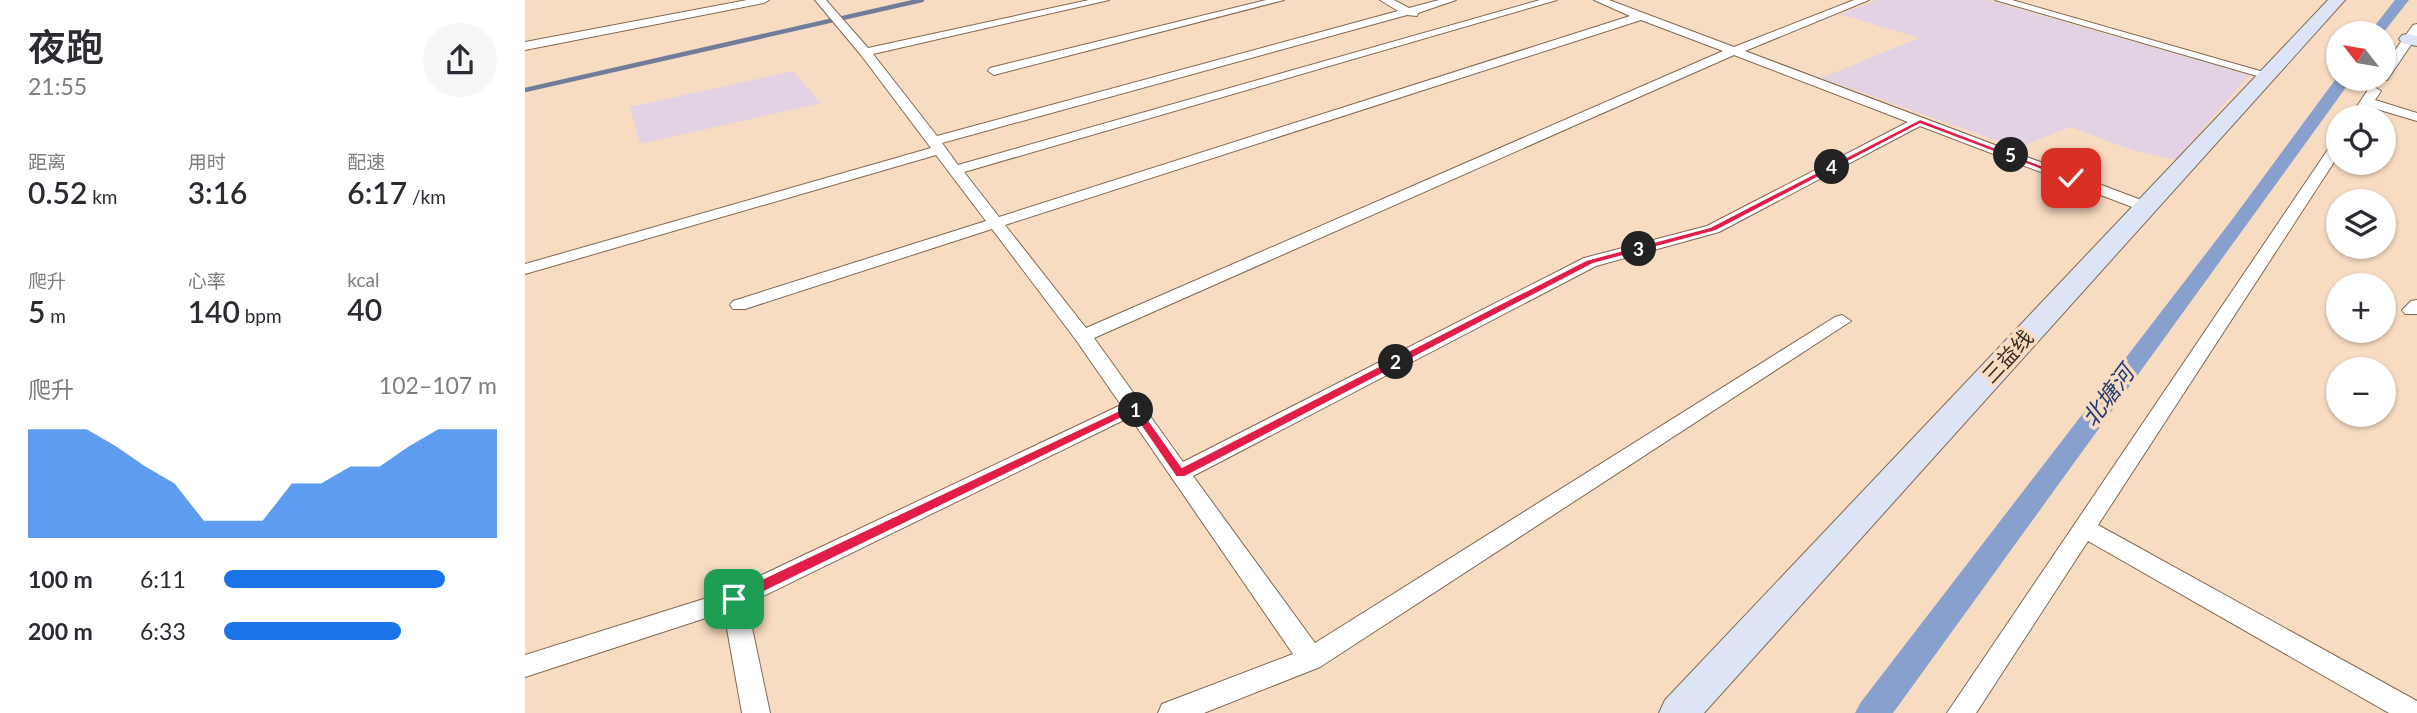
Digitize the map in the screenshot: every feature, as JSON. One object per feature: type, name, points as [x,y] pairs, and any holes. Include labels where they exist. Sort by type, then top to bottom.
[{"type":"main road","name":"三益线","points":[[1678,713],[2337,0]]},
{"type":"street","points":[[525,46],[764,0]]},
{"type":"street","points":[[820,0],[865,52],[1083,336],[1311,659]]},
{"type":"street","points":[[865,52],[1104,0]]},
{"type":"street","points":[[994,71],[1279,0]]},
{"type":"street","points":[[1385,0],[1425,22]]},
{"type":"street","points":[[955,170],[1425,22],[1451,0]]},
{"type":"street","points":[[525,269],[936,145],[1425,22],[1552,0]]},
{"type":"street","points":[[1599,0],[2146,207]]},
{"type":"street","points":[[1083,336],[1731,52],[1864,0]]},
{"type":"street","points":[[2000,0],[2268,75]]},
{"type":"street","points":[[739,305],[1641,16]]},
{"type":"street","points":[[2396,60],[2414,36]]},
{"type":"street","points":[[2365,105],[2374,91]]},
{"type":"street","points":[[2367,102],[2417,117]]},
{"type":"street","points":[[1180,473],[1590,262],[1713,229],[1920,121]]},
{"type":"street","points":[[1961,713],[2326,163]]},
{"type":"street","points":[[1172,713],[1311,659],[1842,321]]},
{"type":"street","points":[[525,666],[734,599],[1134,407]]},
{"type":"street","points":[[2083,527],[2414,713]]},
{"type":"street","points":[[734,599],[756,713]]},
{"type":"shaded area","points":[[1877,0],[1988,0],[2249,75],[2176,160],[2135,151],[2070,127],[2018,148],[1821,78],[1919,38],[1840,14]]},
{"type":"shaded area","points":[[793,71],[821,103],[640,144],[630,107]]},
{"type":"waterway","points":[[525,90],[922,0]]},
{"type":"waterway","name":"北塘河","points":[[2385,21],[2402,0]]},
{"type":"waterway","name":"北塘河","points":[[1873,713],[2335,91]]},
{"type":"route","points":[[734,599],[1134,407],[1180,473],[1590,262],[1713,229],[1920,121],[2071,178]]}]
